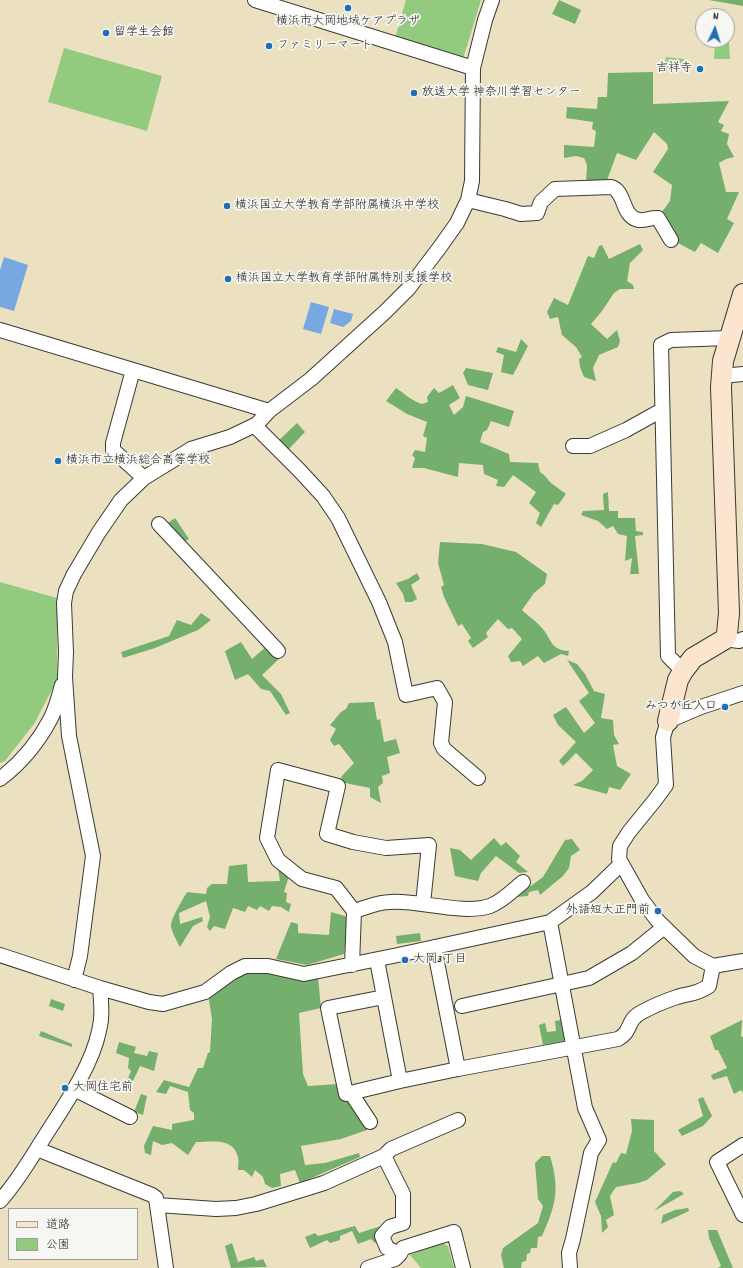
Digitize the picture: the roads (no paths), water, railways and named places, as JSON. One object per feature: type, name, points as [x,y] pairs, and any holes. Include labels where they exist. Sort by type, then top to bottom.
[{"type":"street","points":[[255,0],[473,68]]},
{"type":"street","points":[[74,980],[80,956],[93,856],[68,736],[65,677],[66,652],[64,603],[66,591],[74,574],[99,532],[121,500],[144,478],[191,449],[230,437],[255,426],[269,411],[311,379],[385,312],[409,288],[457,222],[468,200],[472,181],[473,68],[485,20],[492,0]]},
{"type":"street","points":[[468,200],[521,214],[537,214],[541,202],[555,189],[611,187],[619,192],[626,210],[634,218],[640,220],[652,217],[658,218],[671,240]]},
{"type":"street","points":[[743,294],[723,361],[722,376],[729,624],[727,634],[734,639],[693,658],[678,680],[663,736],[666,785],[656,800],[629,832],[620,846],[619,859],[642,900],[663,928],[694,956],[713,966],[743,961]]},
{"type":"street","points":[[0,330],[269,411]]},
{"type":"street","points":[[683,671],[668,656],[661,345],[671,340],[729,338]]},
{"type":"street","points":[[133,370],[113,443],[113,450],[144,478]]},
{"type":"street","points":[[722,376],[743,374]]},
{"type":"street","points":[[573,446],[590,446],[626,430],[662,410]]},
{"type":"street","points":[[255,426],[305,476],[323,496],[338,518],[382,608],[395,642],[406,695],[437,688],[445,702],[441,743],[444,749],[478,778]]},
{"type":"street","points":[[159,524],[278,651]]},
{"type":"street","points":[[0,779],[13,769],[35,744],[52,717],[65,677]]},
{"type":"street","points":[[668,721],[701,707],[743,693]]},
{"type":"street","points":[[352,965],[354,911],[336,888],[302,878],[278,860],[268,838],[278,770],[338,786],[327,834],[353,842],[386,848],[428,846],[423,904]]},
{"type":"street","points":[[0,955],[100,988],[149,1002],[163,1004],[205,992],[231,973],[245,966],[268,966],[304,974],[377,960],[550,922],[592,892],[621,864]]},
{"type":"street","points":[[354,911],[389,902],[468,909],[491,906],[523,882]]},
{"type":"street","points":[[550,922],[585,1108],[599,1140],[592,1153],[587,1173],[574,1238],[569,1253],[570,1268]]},
{"type":"street","points":[[462,1006],[589,978],[632,953],[663,928]]},
{"type":"street","points":[[434,947],[458,1070]]},
{"type":"street","points":[[377,960],[400,1080]]},
{"type":"street","points":[[384,997],[328,1008],[346,1094],[400,1080],[618,1039],[625,1035],[632,1018],[642,1012],[674,998],[691,995],[702,991],[709,986],[713,966]]},
{"type":"street","points":[[0,1201],[8,1192],[37,1149],[74,1089],[94,1049],[102,1015],[100,988]]},
{"type":"street","points":[[74,1089],[130,1117]]},
{"type":"street","points":[[351,1093],[370,1122]]},
{"type":"street","points":[[157,1205],[216,1209],[236,1208],[256,1204],[324,1183],[384,1156],[391,1149],[458,1120]]},
{"type":"street","points":[[743,1145],[717,1162],[743,1215]]},
{"type":"street","points":[[37,1149],[152,1195],[156,1198],[166,1268]]},
{"type":"street","points":[[384,1156],[403,1194],[403,1223],[390,1227],[382,1236],[386,1248],[400,1254]]},
{"type":"street","points":[[368,1268],[395,1259],[403,1248],[454,1232],[463,1268]]},
{"type":"water","points":[[4,257],[28,265],[14,311],[0,307],[0,270]]},
{"type":"water","points":[[311,302],[329,307],[321,334],[303,329]]},
{"type":"water","points":[[334,309],[353,314],[351,321],[343,327],[330,323]]},
{"type":"place","name":"横浜市大岡地域ケアプラザ","points":[[348,8]]},
{"type":"place","name":"留学生会館","points":[[106,33]]},
{"type":"place","name":"ファミリーマート","points":[[269,46]]},
{"type":"place","name":"吉祥寺","points":[[700,69]]},
{"type":"place","name":"放送大学 神奈川学習センター","points":[[414,93]]},
{"type":"place","name":"横浜国立大学教育学部附属横浜中学校","points":[[227,206]]},
{"type":"place","name":"横浜国立大学教育学部附属特別支援学校","points":[[228,279]]},
{"type":"place","name":"横浜市立横浜総合高等学校","points":[[58,461]]},
{"type":"place","name":"みつが丘入口","points":[[725,707]]},
{"type":"place","name":"外語短大正門前","points":[[658,911]]},
{"type":"place","name":"大岡3丁目","points":[[405,960]]},
{"type":"place","name":"大岡住宅前","points":[[65,1088]]}]
